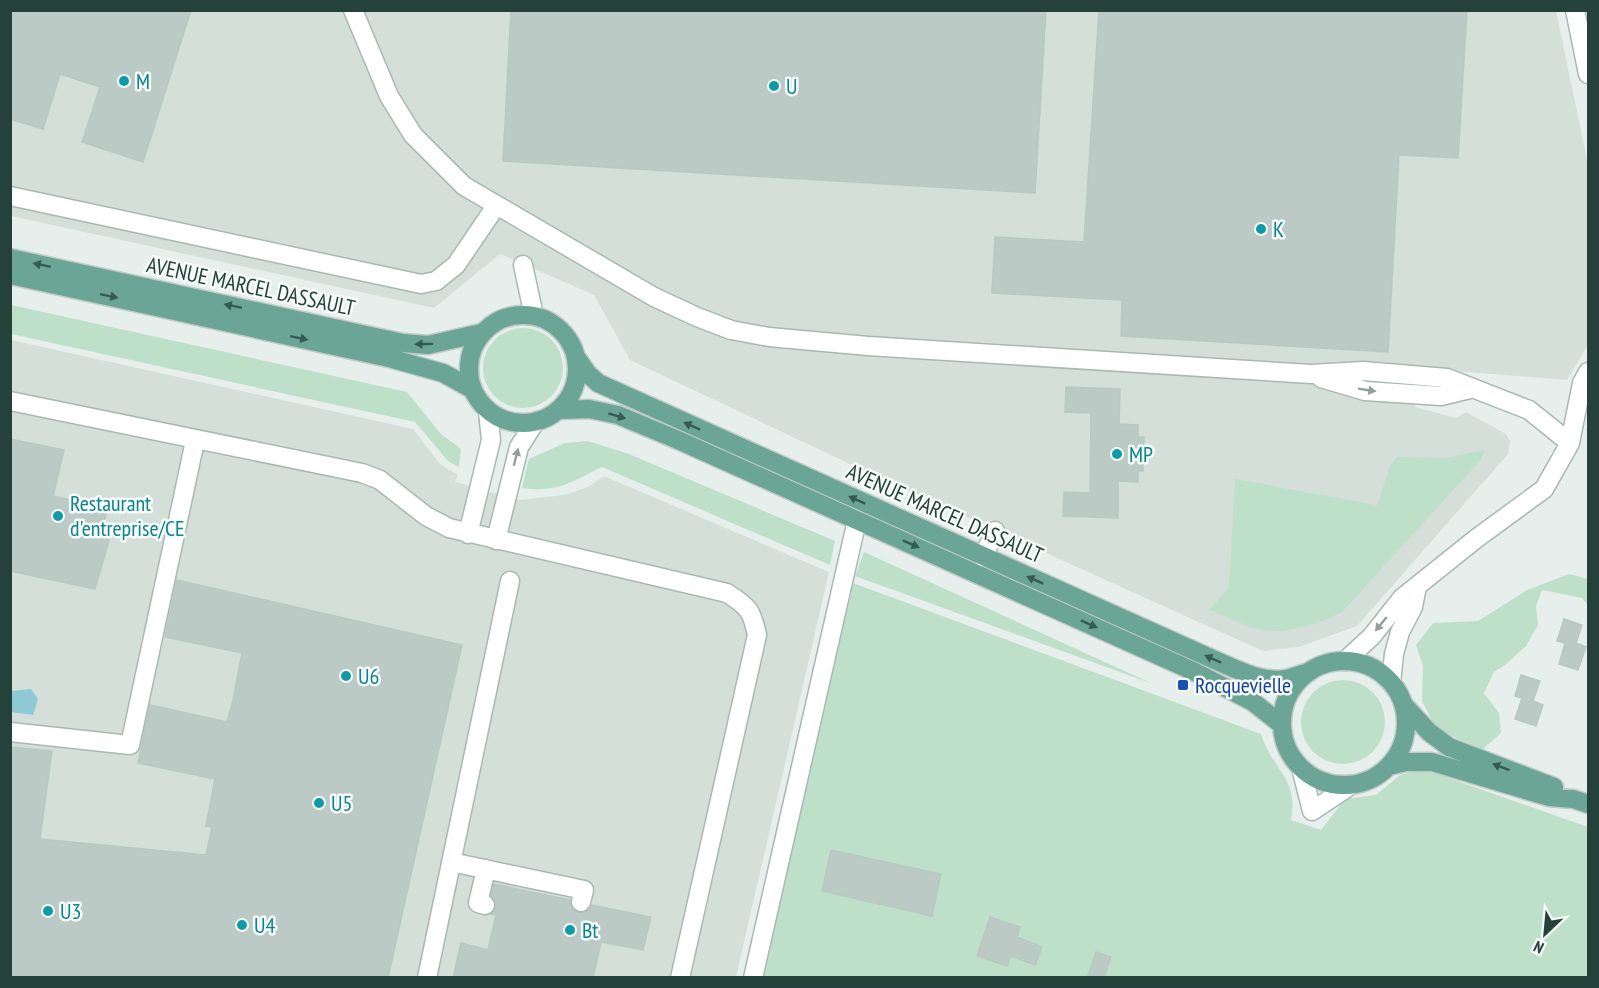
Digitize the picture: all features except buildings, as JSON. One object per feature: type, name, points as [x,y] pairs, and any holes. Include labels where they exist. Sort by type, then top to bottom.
[{"type":"main road","name":"AVENUE MARCEL DASSAULT","points":[[10,258],[403,343],[428,345],[481,333]]},
{"type":"main road","name":"AVENUE MARCEL DASSAULT","points":[[10,275],[389,358],[443,373],[472,389]]},
{"type":"main road","points":[[519,315],[534,316],[549,321],[561,330],[576,357],[577,372],[575,386],[569,399],[559,410],[548,418],[519,424],[502,420],[488,412],[478,402],[468,375],[469,360],[473,345],[490,325],[504,318],[519,315]]},
{"type":"main road","name":"AVENUE MARCEL DASSAULT","points":[[576,357],[588,374],[598,383],[1247,674],[1262,678],[1284,679],[1309,672]]},
{"type":"main road","name":"AVENUE MARCEL DASSAULT","points":[[559,410],[589,409],[618,415],[1192,671],[1253,702],[1282,725]]},
{"type":"main road","points":[[1403,704],[1406,720],[1399,753],[1389,766],[1372,778],[1351,785],[1324,782],[1312,776],[1291,756],[1284,741],[1283,710],[1288,695],[1297,682],[1309,672],[1326,664],[1345,661],[1362,664],[1378,672],[1391,683],[1403,704],[1429,732],[1449,747],[1555,787],[1581,802]]},
{"type":"main road","points":[[1389,766],[1406,762],[1432,762],[1549,797],[1581,802]]},
{"type":"street","points":[[353,10],[389,96],[413,135],[464,186],[654,297],[731,330],[769,337],[868,345],[1311,374],[1364,371],[1447,378],[1470,389],[1529,410],[1570,443]]},
{"type":"street","points":[[1575,10],[1588,74]]},
{"type":"street","points":[[10,196],[421,284],[436,281],[456,265],[496,206]]},
{"type":"street","points":[[523,265],[534,316]]},
{"type":"street","points":[[1345,661],[1372,636],[1402,598],[1544,489],[1570,443],[1582,383],[1588,372]]},
{"type":"street","points":[[10,402],[362,473],[388,486],[426,516],[449,528],[727,593],[743,603],[753,616],[757,635],[680,978]]},
{"type":"street","points":[[468,534],[491,440],[488,412]]},
{"type":"street","points":[[496,540],[519,447],[535,422]]},
{"type":"street","points":[[10,732],[130,744],[195,441]]},
{"type":"street","points":[[753,978],[857,520]]},
{"type":"street","points":[[983,557],[995,531]]},
{"type":"street","points":[[427,978],[510,581]]},
{"type":"street","points":[[1391,683],[1394,654],[1400,632],[1413,607],[1417,586]]},
{"type":"street","points":[[1301,768],[1309,818],[1351,785]]},
{"type":"street","points":[[451,862],[486,869],[547,889],[584,890],[581,903]]},
{"type":"street","points":[[485,905],[478,903],[486,869]]},
{"type":"shaded area","points":[[11,11],[1556,11],[1588,164],[1588,345],[1567,380],[1417,368],[1415,407],[1456,418],[1466,412],[1506,434],[1510,442],[1508,454],[1357,626],[1299,647],[1263,651],[869,473],[630,360],[594,295],[500,254],[434,308],[11,216]]},
{"type":"shaded area","points":[[11,340],[413,429],[440,464],[458,475],[455,482],[520,500],[564,495],[588,487],[604,476],[829,572],[736,977],[11,978]]},
{"type":"green space","points":[[11,305],[407,392],[441,434],[461,449],[459,467],[448,461],[415,422],[11,334]]},
{"type":"green space","points":[[523,328],[538,331],[551,340],[560,353],[563,368],[560,383],[551,396],[538,405],[523,408],[508,405],[495,396],[486,383],[483,368],[486,353],[495,340],[508,331]]},
{"type":"green space","points":[[588,441],[629,454],[835,541],[830,565],[602,467],[573,482],[555,488],[522,488],[529,459],[565,443]]},
{"type":"green space","points":[[1485,450],[1479,462],[1342,612],[1323,621],[1289,630],[1267,631],[1245,625],[1209,610],[1229,587],[1235,479],[1377,505],[1390,466],[1397,457],[1445,458]]},
{"type":"green space","points":[[864,552],[1153,684],[855,576]]},
{"type":"green space","points":[[1569,574],[1588,579],[1588,605],[1582,598],[1542,590],[1536,606],[1538,625],[1526,646],[1494,672],[1484,693],[1499,713],[1501,733],[1483,749],[1460,740],[1435,726],[1422,701],[1423,666],[1416,645],[1433,623],[1478,621],[1527,590]]},
{"type":"green space","points":[[853,583],[1261,734],[1271,757],[1288,783],[1292,805],[1291,820],[1321,830],[1345,799],[1376,795],[1400,775],[1423,769],[1588,827],[1588,977],[763,978]]},
{"type":"green space","points":[[1343,680],[1366,687],[1378,699],[1385,722],[1378,745],[1366,757],[1343,764],[1320,757],[1308,745],[1301,722],[1308,699],[1320,687]]},
{"type":"water","points":[[31,689],[38,699],[33,715],[11,712],[11,691]]},
{"type":"place","name":"M","points":[[124,81]]},
{"type":"place","name":"U","points":[[774,86]]},
{"type":"place","name":"K","points":[[1261,229]]},
{"type":"place","name":"MP","points":[[1117,454]]},
{"type":"place","name":"Restaurant d'entreprise/CE","points":[[58,516]]},
{"type":"place","name":"U6","points":[[346,676]]},
{"type":"place","name":"Rocquevielle","points":[[1183,685]]},
{"type":"place","name":"U5","points":[[319,803]]},
{"type":"place","name":"U3","points":[[48,911]]},
{"type":"place","name":"U4","points":[[242,925]]},
{"type":"place","name":"Bt","points":[[570,930]]}]
